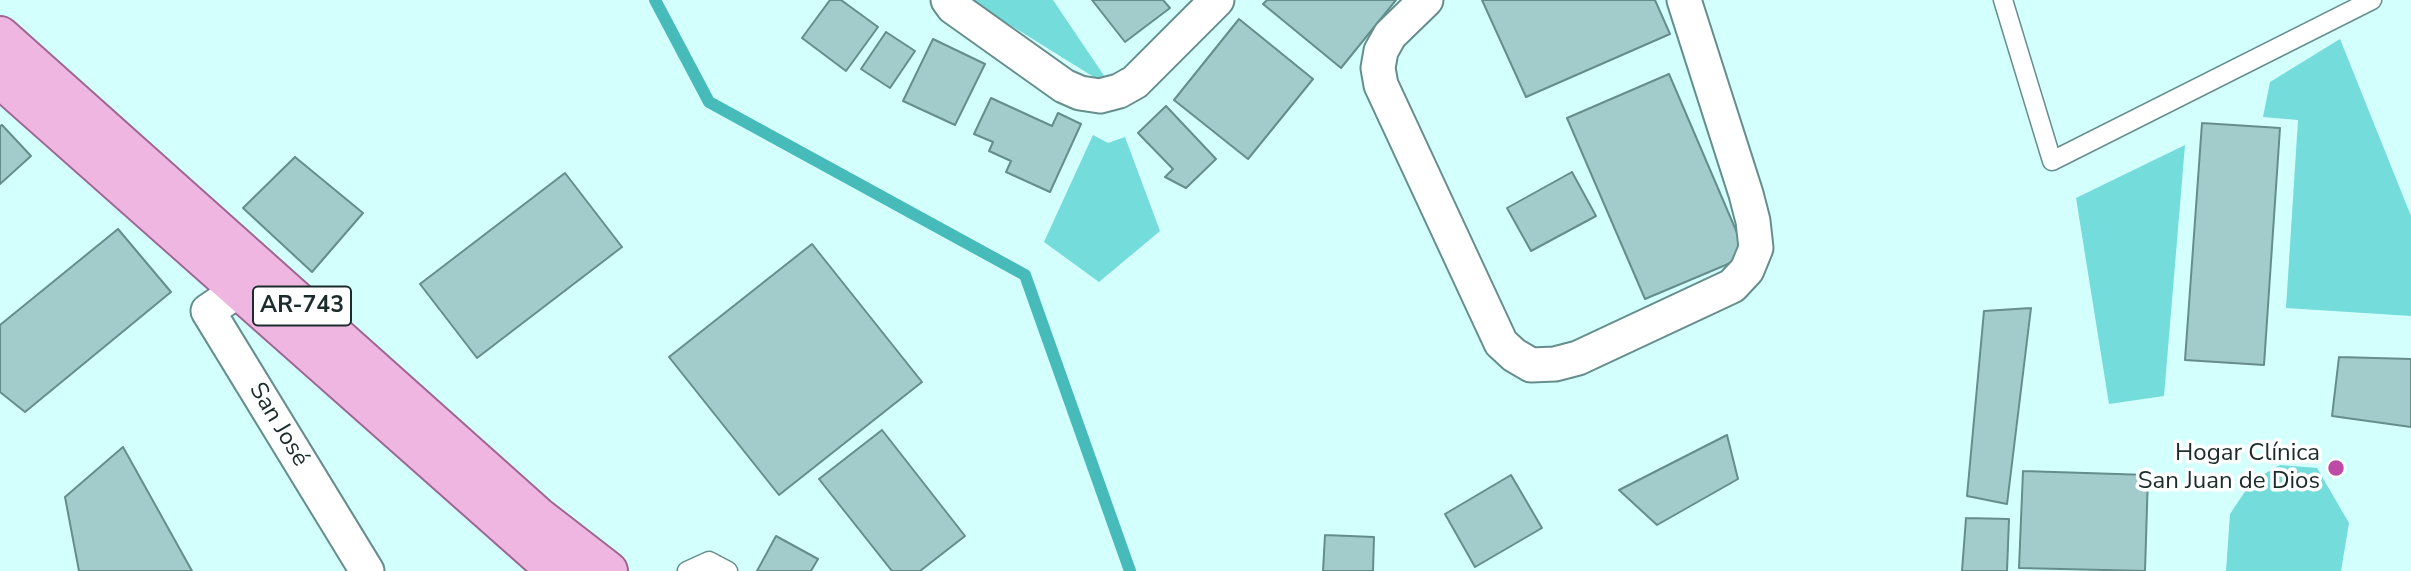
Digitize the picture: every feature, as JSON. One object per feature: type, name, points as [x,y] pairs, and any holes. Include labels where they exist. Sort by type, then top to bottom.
[{"type":"main road","name":"AR-743","points":[[0,36],[537,516],[608,571]]},
{"type":"main road","name":"AR-743","points":[[0,78],[560,571]]},
{"type":"street","points":[[948,0],[953,7],[1064,86],[1080,93],[1100,96],[1119,91],[1135,82],[1217,0]]},
{"type":"street","points":[[1426,0],[1390,35],[1381,51],[1378,68],[1381,85],[1501,343],[1531,365],[1555,364],[1578,358],[1732,286],[1747,270],[1756,248],[1753,221],[1684,0]]},
{"type":"street","name":"San José","points":[[239,290],[208,312],[367,571]]},
{"type":"lane","points":[[2003,0],[2052,161],[2372,0]]},
{"type":"lane","points":[[687,571],[709,561],[728,571]]},
{"type":"shaded area","points":[[970,0],[1053,0],[1113,89]]},
{"type":"shaded area","points":[[2340,39],[2411,216],[2411,316],[2286,308],[2298,120],[2263,117],[2270,82]]},
{"type":"shaded area","points":[[1093,135],[1108,143],[1125,137],[1160,231],[1099,282],[1044,242]]},
{"type":"shaded area","points":[[2185,145],[2164,396],[2109,404],[2076,198]]},
{"type":"shaded area","points":[[2280,465],[2317,468],[2349,523],[2341,571],[2226,571],[2230,514],[2252,481]]},
{"type":"building","points":[[830,0],[841,0],[878,27],[846,71],[802,38]]},
{"type":"building","points":[[1092,0],[1163,0],[1170,8],[1125,42]]},
{"type":"building","points":[[1267,0],[1396,0],[1341,68],[1263,4]]},
{"type":"building","points":[[1482,0],[1655,0],[1670,34],[1526,97]]},
{"type":"building","points":[[1239,19],[1313,79],[1248,159],[1174,100]]},
{"type":"building","points":[[886,32],[915,51],[890,88],[861,69]]},
{"type":"building","points":[[933,39],[985,64],[955,125],[903,101]]},
{"type":"building","points":[[1669,74],[1747,256],[1645,299],[1567,118]]},
{"type":"building","points":[[991,98],[1052,126],[1058,113],[1081,124],[1050,192],[1006,172],[1011,161],[989,151],[993,142],[974,134]]},
{"type":"building","points":[[1166,106],[1216,159],[1186,188],[1165,177],[1173,169],[1138,133]]},
{"type":"building","points":[[2202,123],[2280,128],[2264,365],[2185,360]]},
{"type":"building","points":[[2,125],[31,156],[0,184],[0,126]]},
{"type":"building","points":[[295,157],[363,213],[312,272],[243,208]]},
{"type":"building","points":[[1572,172],[1596,216],[1531,251],[1507,208]]},
{"type":"building","points":[[565,173],[622,247],[477,358],[420,284]]},
{"type":"building","points":[[118,229],[171,292],[25,412],[0,392],[0,325]]},
{"type":"building","points":[[812,244],[922,382],[779,495],[669,357]]},
{"type":"building","points":[[2031,308],[2007,504],[1967,496],[1984,311]]},
{"type":"building","points":[[2339,357],[2411,359],[2411,427],[2332,416]]},
{"type":"building","points":[[882,430],[965,536],[920,571],[892,571],[819,479]]},
{"type":"building","points":[[1727,435],[1738,479],[1657,525],[1619,490]]},
{"type":"building","points":[[123,447],[192,571],[79,571],[65,497]]},
{"type":"building","points":[[2023,471],[2148,475],[2145,571],[2019,568]]},
{"type":"building","points":[[1511,475],[1542,528],[1475,567],[1445,514]]},
{"type":"building","points":[[1966,518],[2009,519],[2007,571],[1962,571]]},
{"type":"building","points":[[1325,535],[1374,537],[1373,571],[1323,571]]},
{"type":"building","points":[[776,536],[818,559],[811,571],[757,571]]},
{"type":"waterway","points":[[655,0],[709,102],[1025,275],[1130,571]]},
{"type":"place","name":"Hogar Clínica San Juan de Dios","points":[[2336,468]]}]
